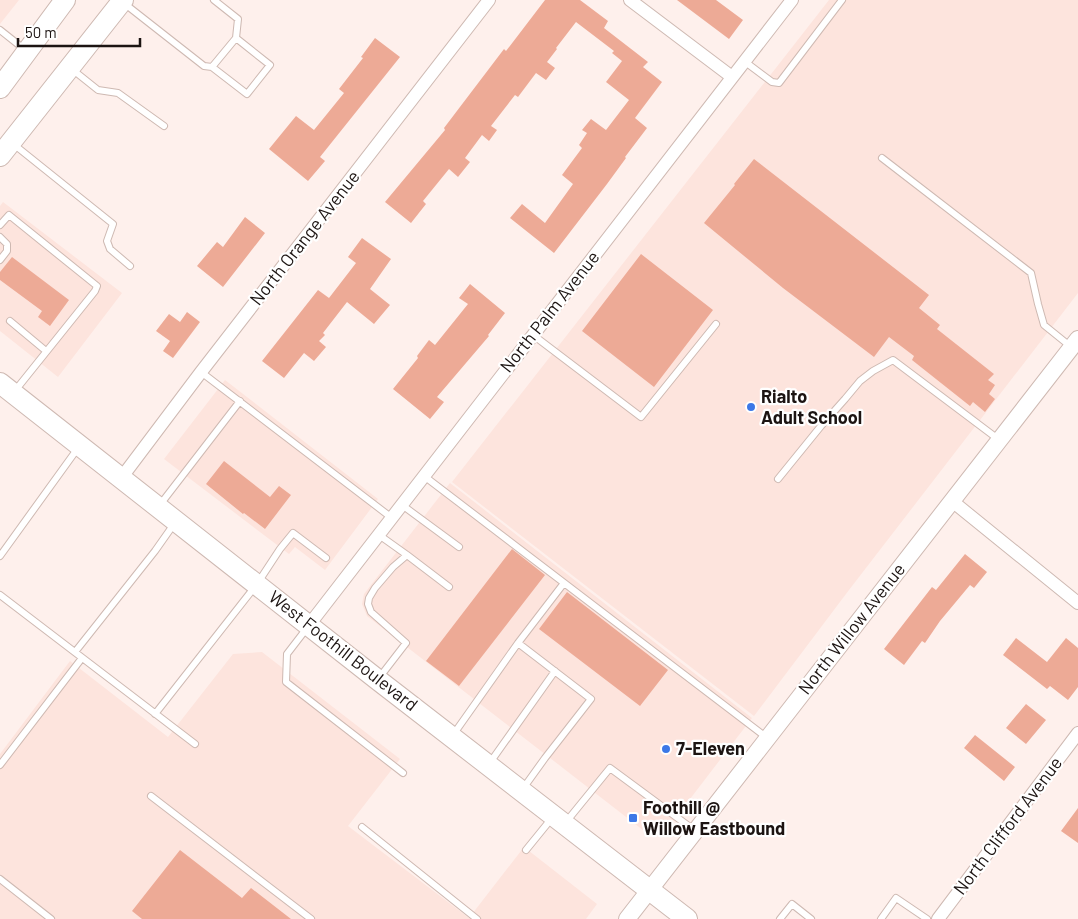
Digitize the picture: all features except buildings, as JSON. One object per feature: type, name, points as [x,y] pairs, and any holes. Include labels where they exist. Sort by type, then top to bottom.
[{"type":"main road","points":[[0,88],[65,0]]},
{"type":"main road","points":[[6,149],[122,1]]},
{"type":"main road","name":"West Foothill Boulevard","points":[[6,388],[686,919]]},
{"type":"street","name":"North Orange Avenue","points":[[122,478],[201,372],[489,0]]},
{"type":"street","points":[[630,0],[732,77]]},
{"type":"street","name":"North Palm Avenue","points":[[309,626],[792,0]]},
{"type":"street","name":"North Willow Avenue","points":[[627,919],[1075,343]]},
{"type":"street","points":[[952,501],[1078,603]]},
{"type":"street","name":"North Clifford Avenue","points":[[938,919],[1078,733]]},
{"type":"lane","points":[[212,68],[236,38],[238,19],[214,0]]},
{"type":"lane","points":[[744,61],[772,82],[778,83],[842,0]]},
{"type":"lane","points":[[122,1],[204,66],[212,68],[247,94],[270,65],[236,38]]},
{"type":"lane","points":[[0,30],[27,51]]},
{"type":"lane","points":[[70,68],[98,90],[118,92],[164,126]]},
{"type":"lane","points":[[6,149],[33,161],[113,224],[107,241],[110,249],[130,266]]},
{"type":"lane","points":[[882,158],[1031,273],[1044,324],[1075,343]]},
{"type":"lane","points":[[0,224],[9,215],[97,286],[95,291],[46,351],[6,388]]},
{"type":"lane","points":[[0,237],[7,244],[7,251],[0,260]]},
{"type":"lane","points":[[10,321],[46,351]]},
{"type":"lane","points":[[532,335],[642,417],[716,324]]},
{"type":"lane","points":[[778,479],[860,381],[893,360],[999,440]]},
{"type":"lane","points":[[201,372],[392,518]]},
{"type":"lane","points":[[159,506],[240,401]]},
{"type":"lane","points":[[0,556],[80,445]]},
{"type":"lane","points":[[424,476],[767,738]]},
{"type":"lane","points":[[402,505],[459,548]]},
{"type":"lane","points":[[75,652],[155,551],[176,520]]},
{"type":"lane","points":[[155,714],[257,584],[293,533],[326,558]]},
{"type":"lane","points":[[379,535],[449,587]]},
{"type":"lane","points":[[378,680],[406,643],[371,612],[368,604],[369,598],[393,567],[407,555]]},
{"type":"lane","points":[[452,736],[564,582]]},
{"type":"lane","points":[[0,595],[195,744]]},
{"type":"lane","points":[[309,626],[287,654],[286,682],[403,773]]},
{"type":"lane","points":[[518,643],[591,699],[522,791]]},
{"type":"lane","points":[[0,765],[82,658]]},
{"type":"lane","points":[[488,765],[555,671]]},
{"type":"lane","points":[[526,850],[559,820],[610,768],[695,831]]},
{"type":"lane","points":[[151,796],[311,919]]},
{"type":"lane","points":[[362,827],[477,919]]},
{"type":"lane","points":[[1,882],[51,919]]},
{"type":"lane","points":[[881,919],[896,898],[927,919]]},
{"type":"lane","points":[[780,919],[792,904],[811,919]]},
{"type":"shaded area","points":[[0,0],[19,0],[0,24]]},
{"type":"shaded area","name":"Rialto Adult School","points":[[829,0],[1078,0],[1078,293],[754,716],[452,482]]},
{"type":"shaded area","points":[[3,202],[122,293],[58,377],[0,331],[0,206]]},
{"type":"shaded area","points":[[225,380],[378,499],[325,570],[295,547],[289,554],[164,459]]},
{"type":"shaded area","points":[[450,483],[752,718],[664,833],[657,836],[648,834],[367,616],[362,604],[364,594]]},
{"type":"shaded area","points":[[262,652],[400,759],[348,826],[469,918],[524,847],[597,904],[586,919],[0,919],[0,754],[70,661],[168,737],[233,654]]},
{"type":"place","name":"Rialto Adult School","points":[[751,407]]},
{"type":"place","name":"7-Eleven","points":[[666,749]]},
{"type":"place","name":"Foothill @ Willow Eastbound","points":[[633,818]]}]
